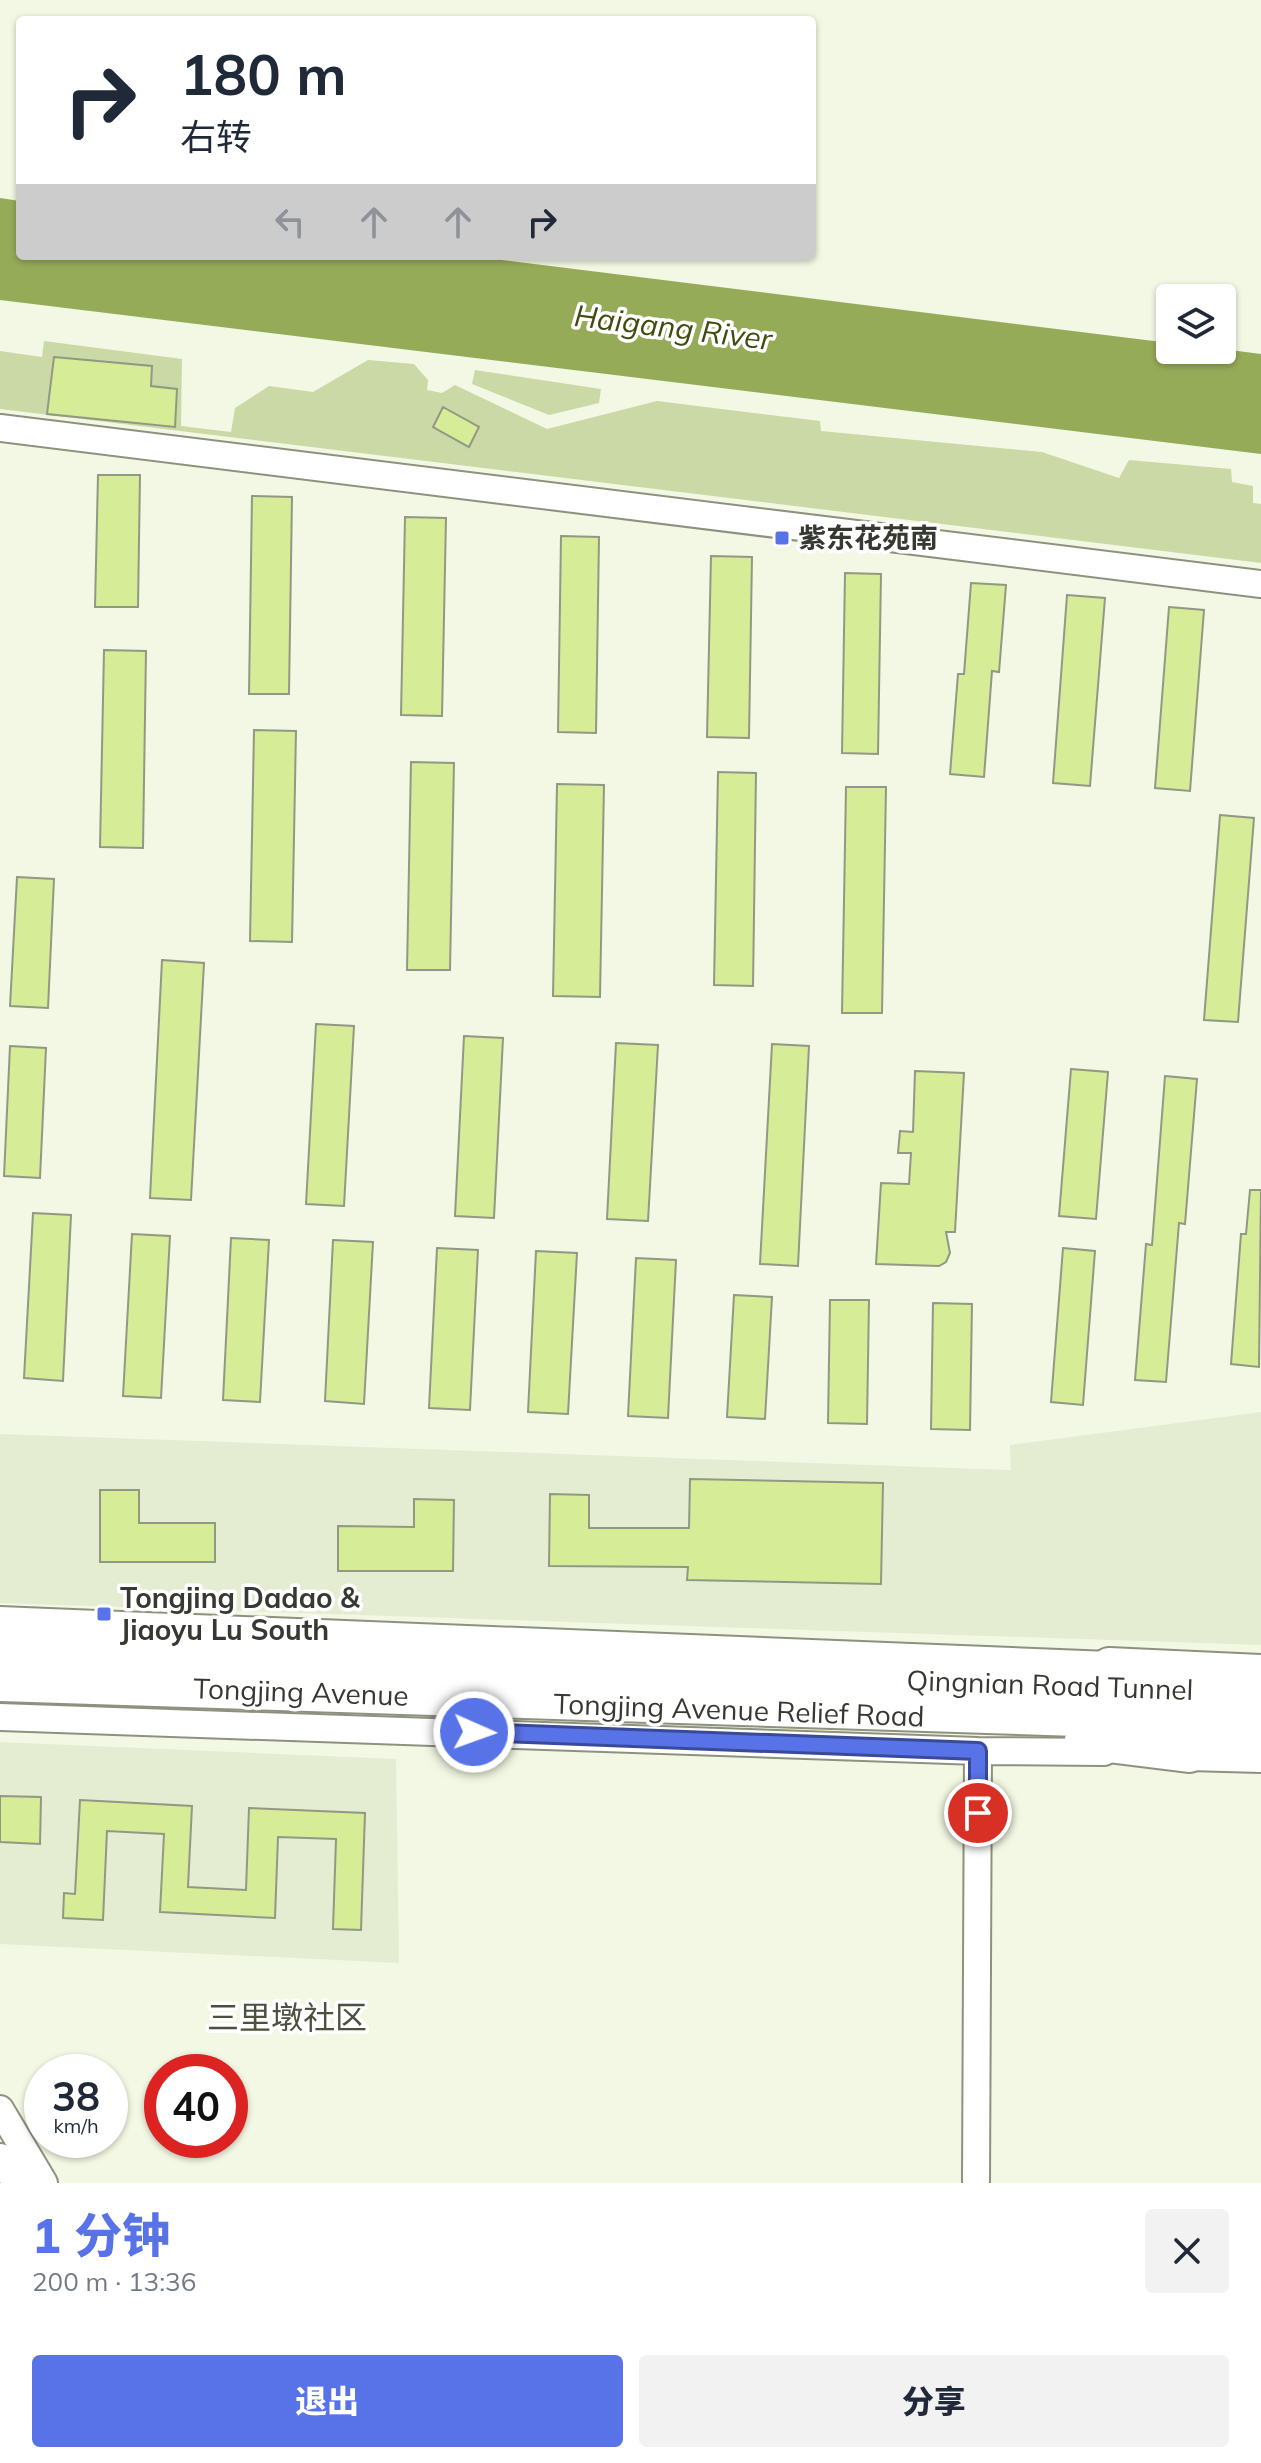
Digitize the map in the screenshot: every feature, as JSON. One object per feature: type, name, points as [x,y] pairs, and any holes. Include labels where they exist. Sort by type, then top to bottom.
[{"type":"highway","name":"Tongjing Avenue","points":[[0,1646],[840,1693]]},
{"type":"highway","points":[[840,1693],[1109,1665]]},
{"type":"highway","name":"Tongjing Avenue","points":[[0,1682],[840,1693]]},
{"type":"highway","points":[[840,1693],[1189,1753]]},
{"type":"highway","name":"Qingnian Road Tunnel","points":[[840,1693],[1261,1693]]},
{"type":"highway","name":"Qingnian Road Tunnel","points":[[840,1693],[1261,1723]]},
{"type":"main road","points":[[1109,1665],[1261,1672]]},
{"type":"main road","points":[[1189,1753],[1261,1755]]},
{"type":"street","points":[[0,428],[1261,584]]},
{"type":"street","points":[[0,1620],[1109,1665]]},
{"type":"street","name":"Tongjing Avenue Relief Road","points":[[0,1717],[978,1751],[1189,1753]]},
{"type":"street","points":[[976,2183],[978,1751]]},
{"type":"street","points":[[0,2109],[44,2183]]},
{"type":"street","points":[[0,2157],[16,2183]]},
{"type":"shaded area","points":[[44,341],[182,359],[181,426],[231,432],[235,408],[269,386],[313,392],[368,360],[414,364],[428,380],[427,390],[442,393],[455,385],[547,429],[657,401],[820,421],[821,431],[1042,452],[1119,478],[1129,460],[1231,469],[1232,482],[1253,486],[1253,503],[1261,504],[1261,563],[0,409],[0,351],[42,357]]},
{"type":"shaded area","points":[[475,370],[601,389],[599,403],[549,415],[472,384]]},
{"type":"shaded area","points":[[1261,1412],[1261,1645],[0,1603],[0,1434],[1011,1470],[1010,1445]]},
{"type":"shaded area","points":[[0,1742],[396,1759],[399,1963],[0,1944]]},
{"type":"water","name":"Haigang River","points":[[0,198],[16,200],[16,260],[501,260],[1156,341],[1156,364],[1236,364],[1236,351],[1261,354],[1261,454],[0,300]]},
{"type":"building","points":[[54,357],[152,366],[151,386],[177,389],[175,427],[47,414]]},
{"type":"building","points":[[443,407],[479,427],[469,447],[433,427]]},
{"type":"building","points":[[98,475],[140,475],[138,607],[95,607]]},
{"type":"building","points":[[252,496],[292,497],[289,694],[249,694]]},
{"type":"building","points":[[405,517],[446,518],[442,716],[401,715]]},
{"type":"building","points":[[561,536],[599,537],[596,733],[558,732]]},
{"type":"building","points":[[711,556],[752,557],[749,738],[707,737]]},
{"type":"building","points":[[845,573],[881,574],[878,754],[842,753]]},
{"type":"building","points":[[971,583],[1006,585],[999,672],[992,671],[984,777],[950,774],[958,674],[964,674]]},
{"type":"building","points":[[1067,595],[1105,598],[1090,786],[1053,783]]},
{"type":"building","points":[[1169,607],[1204,610],[1190,791],[1155,788]]},
{"type":"building","points":[[104,650],[146,651],[143,848],[100,847]]},
{"type":"building","points":[[254,730],[296,731],[292,942],[250,941]]},
{"type":"building","points":[[411,762],[454,763],[450,970],[407,970]]},
{"type":"building","points":[[718,772],[756,773],[753,986],[714,985]]},
{"type":"building","points":[[557,784],[604,785],[600,997],[553,996]]},
{"type":"building","points":[[846,787],[886,787],[882,1013],[842,1013]]},
{"type":"building","points":[[1220,815],[1254,818],[1238,1022],[1204,1020]]},
{"type":"building","points":[[17,877],[54,879],[48,1008],[10,1006]]},
{"type":"building","points":[[162,960],[204,963],[191,1200],[150,1198]]},
{"type":"building","points":[[316,1024],[354,1026],[344,1206],[306,1204]]},
{"type":"building","points":[[464,1036],[503,1038],[494,1218],[455,1216]]},
{"type":"building","points":[[616,1043],[658,1045],[648,1221],[607,1219]]},
{"type":"building","points":[[772,1044],[809,1046],[798,1266],[760,1264]]},
{"type":"building","points":[[10,1046],[46,1048],[40,1178],[4,1176]]},
{"type":"building","points":[[1071,1069],[1108,1072],[1096,1219],[1059,1216]]},
{"type":"building","points":[[915,1071],[964,1073],[955,1232],[946,1232],[950,1253],[946,1262],[939,1266],[876,1264],[881,1183],[909,1184],[911,1153],[898,1153],[900,1131],[913,1132]]},
{"type":"building","points":[[1165,1076],[1197,1079],[1185,1224],[1179,1223],[1166,1382],[1135,1380],[1146,1244],[1152,1245]]},
{"type":"building","points":[[1250,1190],[1261,1190],[1259,1367],[1231,1364],[1241,1234],[1246,1234]]},
{"type":"building","points":[[33,1213],[71,1215],[63,1381],[24,1378]]},
{"type":"building","points":[[132,1234],[170,1236],[161,1398],[123,1396]]},
{"type":"building","points":[[231,1238],[269,1240],[260,1402],[223,1400]]},
{"type":"building","points":[[333,1240],[373,1242],[364,1404],[325,1401]]},
{"type":"building","points":[[437,1248],[478,1250],[470,1410],[429,1408]]},
{"type":"building","points":[[1063,1248],[1095,1251],[1083,1405],[1051,1402]]},
{"type":"building","points":[[536,1251],[577,1253],[568,1414],[528,1412]]},
{"type":"building","points":[[636,1258],[676,1260],[668,1418],[628,1416]]},
{"type":"building","points":[[734,1295],[772,1297],[765,1419],[727,1417]]},
{"type":"building","points":[[830,1300],[869,1300],[867,1424],[828,1423]]},
{"type":"building","points":[[933,1303],[972,1304],[970,1430],[931,1429]]},
{"type":"building","points":[[690,1479],[883,1483],[881,1584],[687,1580],[688,1567],[549,1566],[550,1494],[589,1495],[589,1528],[689,1528]]},
{"type":"building","points":[[100,1490],[139,1490],[139,1523],[215,1523],[215,1562],[100,1562]]},
{"type":"building","points":[[414,1499],[454,1500],[453,1571],[338,1571],[338,1526],[414,1527]]},
{"type":"building","points":[[0,1796],[41,1797],[40,1844],[0,1842]]},
{"type":"building","points":[[80,1800],[192,1806],[188,1887],[246,1890],[249,1808],[365,1813],[361,1930],[333,1929],[336,1839],[278,1837],[275,1918],[160,1912],[164,1834],[107,1831],[103,1920],[63,1918],[64,1893],[75,1894]]},
{"type":"place","name":"紫东花苑南","points":[[782,538]]},
{"type":"place","name":"Tongjing Dadao & Jiaoyu Lu South","points":[[104,1614]]},
{"type":"district","name":"三里墩社区","points":[[287,2018]]},
{"type":"route","points":[[474,1732],[978,1751],[978,1813]]}]
